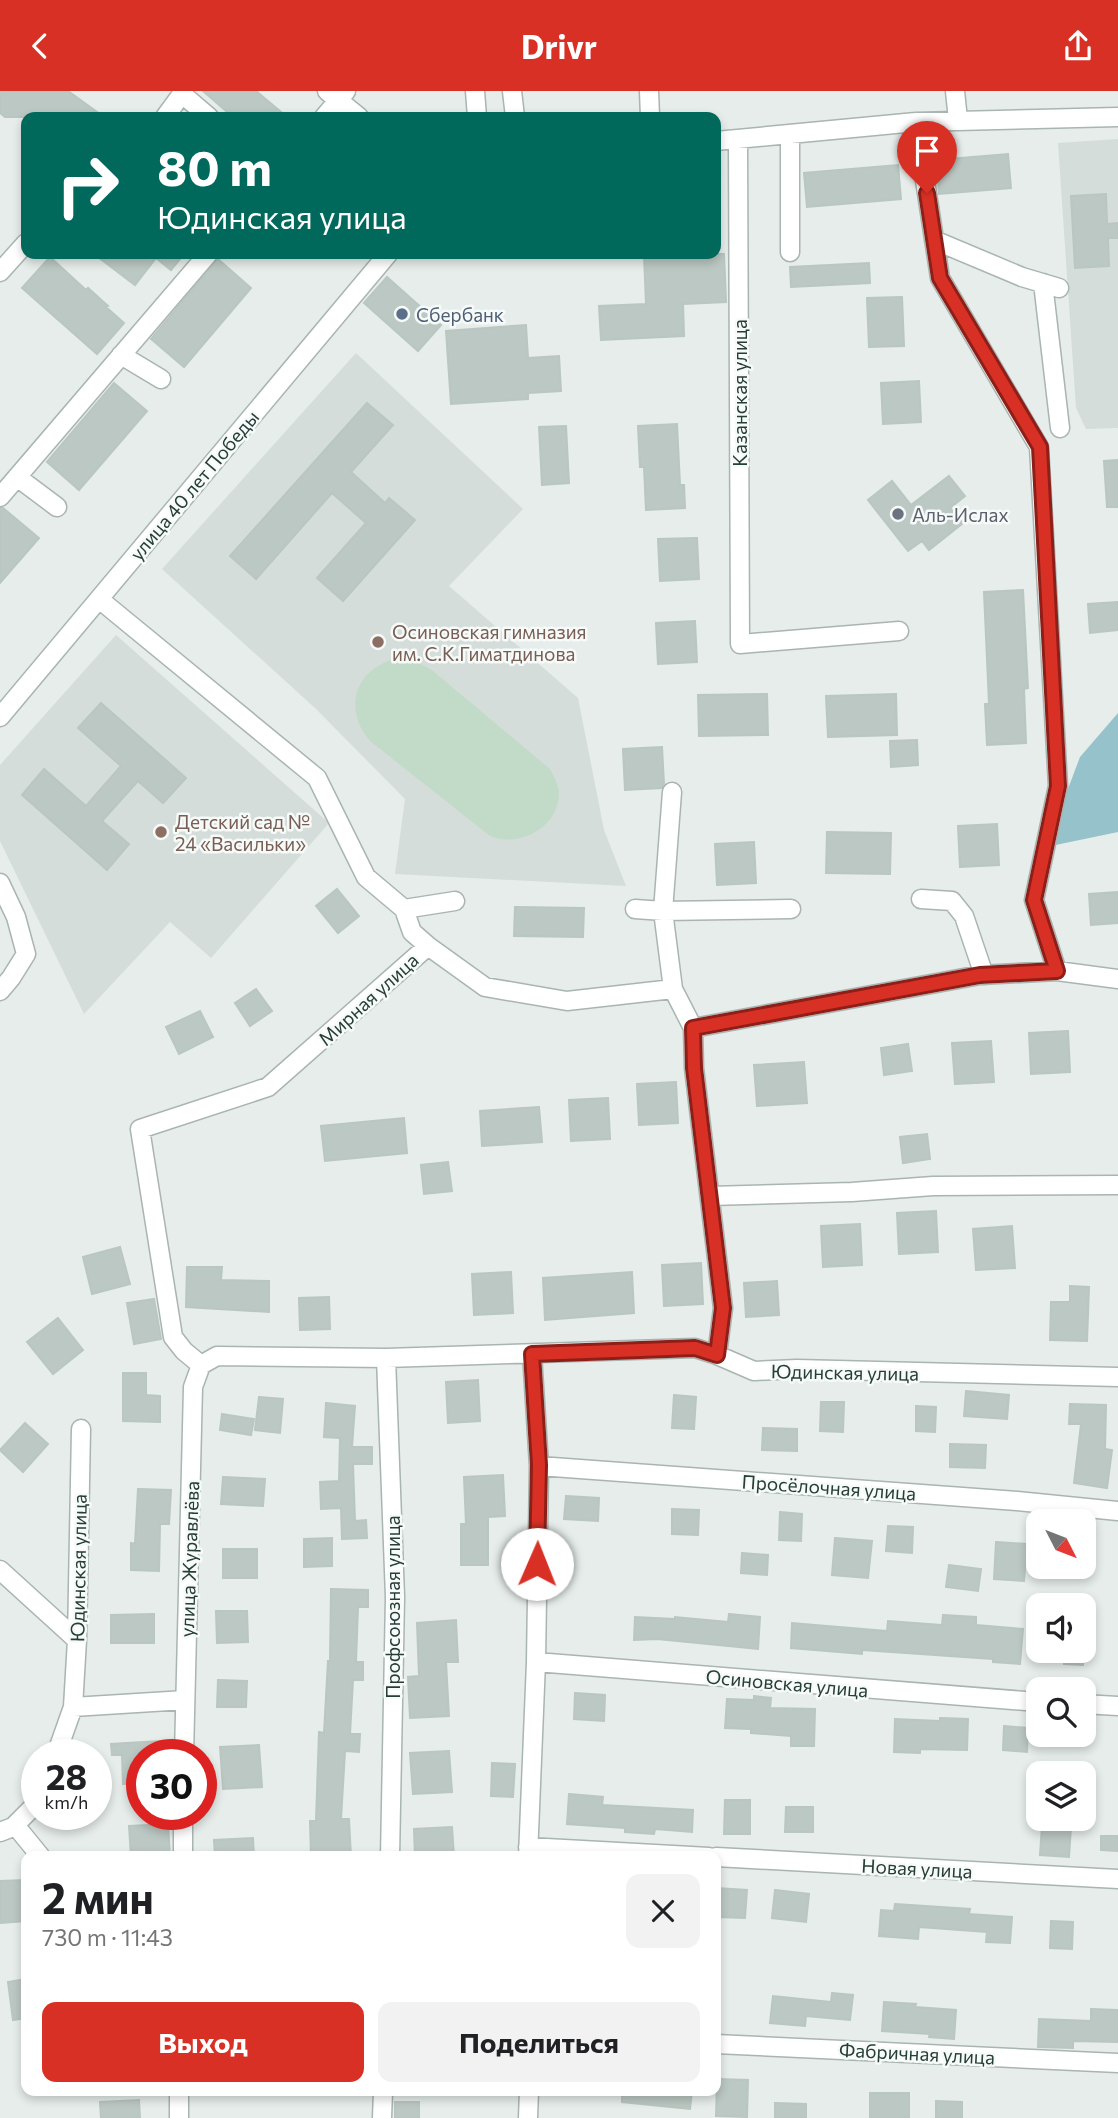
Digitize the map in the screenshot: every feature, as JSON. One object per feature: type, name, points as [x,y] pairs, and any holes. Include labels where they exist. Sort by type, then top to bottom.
[{"type":"street","points":[[475,91],[477,112]]},
{"type":"street","points":[[513,91],[515,112]]},
{"type":"street","points":[[649,91],[650,112]]},
{"type":"street","points":[[955,91],[958,120]]},
{"type":"street","points":[[169,112],[183,92],[204,112]]},
{"type":"street","points":[[327,112],[337,94],[354,112]]},
{"type":"street","points":[[721,141],[916,122],[1118,117]]},
{"type":"street","points":[[916,122],[940,278],[1040,447],[1058,786],[1034,900],[1057,971]]},
{"type":"street","points":[[790,136],[790,252]]},
{"type":"street","name":"Казанская улица","points":[[738,141],[740,644],[899,631]]},
{"type":"street","points":[[934,240],[1022,277],[1051,286],[1060,428]]},
{"type":"street","points":[[2,266],[21,248]]},
{"type":"street","points":[[0,498],[204,259]]},
{"type":"street","name":"улица 40 лет Победы","points":[[0,717],[384,259]]},
{"type":"street","points":[[121,355],[161,379]]},
{"type":"street","points":[[17,477],[57,507]]},
{"type":"street","points":[[99,599],[317,778],[366,877],[404,909],[412,932],[428,946]]},
{"type":"street","points":[[672,792],[663,911],[673,989],[693,1028],[694,1068],[723,1308],[717,1355]]},
{"type":"street","points":[[0,883],[16,918],[26,954],[0,991]]},
{"type":"street","points":[[920,899],[952,901],[964,916],[984,975]]},
{"type":"street","points":[[404,909],[455,901]]},
{"type":"street","points":[[635,909],[791,909]]},
{"type":"street","name":"Мирная улица","points":[[201,1365],[184,1351],[173,1337],[140,1129],[268,1087],[428,946],[485,987],[567,1001],[673,989]]},
{"type":"street","points":[[693,1028],[984,975],[1057,971],[1118,979]]},
{"type":"street","points":[[710,1196],[852,1192],[933,1186],[1118,1185]]},
{"type":"street","name":"Юдинская улица","points":[[201,1365],[217,1356],[386,1358],[695,1348],[754,1371],[797,1369],[1118,1377]]},
{"type":"street","points":[[528,1851],[536,1662],[539,1465],[532,1354]]},
{"type":"street","name":"Профсоюзная улица","points":[[386,1358],[395,1597],[390,1851]]},
{"type":"street","name":"улица Журавлёва","points":[[184,1739],[193,1387],[201,1365]]},
{"type":"street","name":"Юдинская улица","points":[[73,1707],[77,1640],[80,1429]]},
{"type":"street","name":"Просёлочная улица","points":[[539,1465],[1118,1511]]},
{"type":"street","points":[[0,1570],[77,1640]]},
{"type":"street","name":"Осиновская улица","points":[[536,1662],[1026,1701]]},
{"type":"street","points":[[62,1739],[73,1707],[185,1700]]},
{"type":"street","points":[[1096,1705],[1118,1706]]},
{"type":"street","points":[[8,1828],[34,1851]]},
{"type":"street","points":[[183,1830],[183,1851]]},
{"type":"street","name":"Новая улица","points":[[721,1857],[1118,1879]]},
{"type":"street","name":"Фабричная улица","points":[[721,2043],[1118,2063]]},
{"type":"street","points":[[179,2096],[179,2118]]},
{"type":"street","points":[[382,2118],[383,2096]]},
{"type":"street","points":[[528,2118],[530,2096]]},
{"type":"shaded area","points":[[1118,139],[1118,428],[1086,429],[1076,408],[1058,143]]},
{"type":"shaded area","name":"Осиновская гимназия им. С.К.Гиматдинова","points":[[356,353],[523,509],[449,586],[578,698],[604,830],[626,886],[395,874],[405,799],[315,708],[162,569]]},
{"type":"shaded area","name":"Детский сад № 24 «Васильки»","points":[[116,635],[329,823],[211,958],[170,922],[84,1014],[0,841],[0,765]]},
{"type":"green space","points":[[394,659],[415,661],[433,671],[550,769],[559,794],[552,817],[544,825],[524,837],[501,839],[490,836],[370,741],[357,716],[357,693],[370,672]]},
{"type":"water","points":[[1118,713],[1118,832],[1046,847],[1080,757]]},
{"type":"building","points":[[0,91],[68,91],[97,112],[21,112],[21,117],[5,117],[0,113]]},
{"type":"building","points":[[203,91],[256,91],[281,112],[227,112]]},
{"type":"building","points":[[1008,154],[1011,188],[939,194],[937,160]]},
{"type":"building","points":[[898,165],[901,199],[807,207],[804,173]]},
{"type":"building","points":[[1106,194],[1107,224],[1118,223],[1118,238],[1108,238],[1109,266],[1075,268],[1071,196]]},
{"type":"building","points":[[721,254],[724,254],[726,302],[683,304],[684,336],[601,340],[599,306],[646,304],[644,259],[721,259]]},
{"type":"building","points":[[48,259],[52,259],[86,290],[88,288],[124,323],[97,354],[22,288]]},
{"type":"building","points":[[101,259],[155,259],[135,285]]},
{"type":"building","points":[[157,259],[180,259],[171,270]]},
{"type":"building","points":[[218,259],[251,288],[184,367],[151,339]]},
{"type":"building","points":[[869,263],[870,283],[791,287],[790,267]]},
{"type":"building","points":[[387,277],[441,325],[418,351],[364,303]]},
{"type":"building","points":[[902,297],[904,346],[869,347],[867,298]]},
{"type":"building","points":[[526,325],[528,358],[559,356],[561,391],[528,393],[528,399],[451,404],[446,331]]},
{"type":"building","points":[[919,381],[921,422],[883,424],[881,383]]},
{"type":"building","points":[[114,383],[147,411],[79,490],[47,462]]},
{"type":"building","points":[[367,403],[393,425],[351,472],[385,503],[389,498],[415,520],[343,601],[317,578],[366,523],[332,493],[256,579],[230,556]]},
{"type":"building","points":[[677,424],[680,485],[684,485],[685,508],[646,510],[638,426]]},
{"type":"building","points":[[566,426],[569,483],[542,485],[539,427]]},
{"type":"building","points":[[1118,460],[1118,507],[1107,507],[1104,461]]},
{"type":"building","name":"Аль-Ислах","points":[[949,476],[965,496],[950,508],[963,523],[929,550],[922,541],[908,551],[868,500],[892,481],[911,505]]},
{"type":"building","points":[[0,508],[39,538],[0,583]]},
{"type":"building","points":[[697,538],[699,579],[660,581],[658,539]]},
{"type":"building","points":[[1023,590],[1028,688],[1024,689],[1026,743],[987,745],[985,704],[989,704],[984,592]]},
{"type":"building","points":[[1118,602],[1118,630],[1090,633],[1088,604]]},
{"type":"building","points":[[695,621],[697,662],[658,664],[656,623]]},
{"type":"building","points":[[767,694],[768,735],[699,736],[698,695]]},
{"type":"building","points":[[896,694],[897,735],[828,737],[826,696]]},
{"type":"building","points":[[101,703],[186,778],[163,803],[138,781],[102,821],[129,844],[107,870],[22,795],[44,769],[86,806],[121,766],[78,728]]},
{"type":"building","points":[[917,740],[918,765],[891,767],[890,741]]},
{"type":"building","points":[[662,747],[662,788],[625,790],[623,749]]},
{"type":"building","points":[[997,824],[999,865],[960,867],[958,826]]},
{"type":"building","points":[[827,832],[891,833],[890,874],[826,873]]},
{"type":"building","points":[[754,842],[756,883],[717,885],[715,844]]},
{"type":"building","points":[[337,889],[359,916],[338,933],[316,906]]},
{"type":"building","points":[[1118,892],[1118,923],[1091,925],[1089,894]]},
{"type":"building","points":[[515,907],[584,908],[583,937],[514,936]]},
{"type":"building","points":[[256,989],[272,1011],[250,1026],[235,1003]]},
{"type":"building","points":[[200,1011],[213,1037],[179,1054],[166,1027]]},
{"type":"building","points":[[1068,1031],[1070,1072],[1031,1074],[1029,1033]]},
{"type":"building","points":[[991,1041],[994,1082],[955,1084],[952,1043]]},
{"type":"building","points":[[908,1044],[912,1071],[884,1075],[881,1048]]},
{"type":"building","points":[[804,1062],[807,1103],[757,1106],[754,1065]]},
{"type":"building","points":[[676,1082],[678,1123],[639,1125],[637,1084]]},
{"type":"building","points":[[608,1098],[610,1139],[571,1141],[569,1100]]},
{"type":"building","points":[[539,1107],[542,1142],[482,1146],[480,1111]]},
{"type":"building","points":[[404,1118],[407,1153],[325,1161],[321,1126]]},
{"type":"building","points":[[927,1134],[930,1159],[903,1163],[900,1137]]},
{"type":"building","points":[[448,1162],[452,1191],[424,1194],[421,1165]]},
{"type":"building","points":[[936,1211],[938,1252],[899,1254],[897,1213]]},
{"type":"building","points":[[860,1224],[862,1265],[823,1267],[821,1226]]},
{"type":"building","points":[[1012,1226],[1015,1268],[976,1270],[973,1229]]},
{"type":"building","points":[[120,1247],[130,1284],[92,1294],[83,1257]]},
{"type":"building","points":[[701,1263],[703,1304],[664,1306],[662,1265]]},
{"type":"building","points":[[187,1267],[222,1267],[221,1280],[269,1281],[269,1312],[186,1307]]},
{"type":"building","points":[[511,1272],[513,1313],[474,1315],[472,1274]]},
{"type":"building","points":[[632,1272],[634,1313],[545,1320],[543,1278]]},
{"type":"building","points":[[777,1281],[779,1315],[746,1317],[744,1283]]},
{"type":"building","points":[[1070,1286],[1089,1287],[1087,1341],[1050,1340],[1051,1302],[1070,1302]]},
{"type":"building","points":[[329,1297],[330,1329],[300,1330],[299,1298]]},
{"type":"building","points":[[154,1299],[161,1339],[134,1344],[127,1303]]},
{"type":"building","points":[[58,1318],[83,1350],[53,1374],[27,1342]]},
{"type":"building","points":[[123,1373],[146,1373],[146,1395],[160,1396],[160,1422],[123,1421]]},
{"type":"building","points":[[478,1380],[480,1421],[448,1423],[446,1382]]},
{"type":"building","points":[[966,1391],[1009,1395],[1007,1419],[964,1416]]},
{"type":"building","points":[[674,1395],[696,1397],[694,1429],[672,1428]]},
{"type":"building","points":[[259,1397],[283,1399],[280,1433],[255,1430]]},
{"type":"building","points":[[821,1402],[844,1402],[843,1432],[820,1431]]},
{"type":"building","points":[[326,1403],[355,1406],[352,1447],[372,1447],[372,1464],[353,1464],[355,1521],[366,1520],[367,1538],[342,1539],[341,1508],[321,1509],[320,1482],[339,1481],[340,1438],[324,1437]]},
{"type":"building","points":[[1070,1404],[1106,1405],[1105,1449],[1112,1450],[1107,1488],[1074,1483],[1081,1424],[1069,1424]]},
{"type":"building","points":[[916,1406],[936,1407],[935,1432],[916,1431]]},
{"type":"building","points":[[222,1414],[254,1419],[251,1435],[220,1430]]},
{"type":"building","points":[[25,1423],[48,1444],[23,1472],[0,1450]]},
{"type":"building","points":[[763,1428],[797,1429],[797,1451],[762,1450]]},
{"type":"building","points":[[950,1444],[986,1445],[985,1468],[950,1467]]},
{"type":"building","points":[[503,1475],[505,1516],[488,1517],[488,1565],[461,1565],[461,1524],[466,1524],[464,1477]]},
{"type":"building","points":[[223,1477],[265,1479],[263,1506],[221,1504]]},
{"type":"building","points":[[138,1489],[171,1490],[169,1524],[160,1524],[159,1571],[131,1570],[131,1543],[135,1544]]},
{"type":"building","points":[[566,1496],[599,1498],[598,1521],[564,1519]]},
{"type":"building","points":[[672,1509],[699,1510],[698,1535],[672,1534]]},
{"type":"building","points":[[780,1512],[802,1514],[801,1541],[779,1540]]},
{"type":"building","points":[[888,1526],[913,1527],[912,1553],[886,1551]]},
{"type":"building","points":[[332,1538],[332,1566],[304,1567],[304,1539]]},
{"type":"building","points":[[835,1538],[872,1541],[868,1578],[832,1575]]},
{"type":"building","points":[[996,1542],[1026,1544],[1024,1581],[994,1579]]},
{"type":"building","points":[[223,1549],[257,1549],[257,1578],[223,1578]]},
{"type":"building","points":[[742,1553],[768,1555],[767,1575],[741,1573]]},
{"type":"building","points":[[949,1565],[981,1569],[978,1591],[946,1587]]},
{"type":"building","points":[[331,1589],[368,1590],[368,1607],[358,1607],[356,1662],[363,1662],[363,1680],[353,1680],[350,1734],[360,1734],[359,1752],[345,1751],[341,1819],[349,1819],[351,1851],[311,1851],[310,1821],[316,1821],[319,1732],[324,1733],[330,1661]]},
{"type":"building","points":[[216,1611],[247,1611],[248,1642],[217,1643]]},
{"type":"building","points":[[154,1614],[154,1643],[111,1643],[111,1615]]},
{"type":"building","points":[[729,1614],[760,1617],[758,1649],[657,1639],[634,1640],[635,1617],[675,1617],[728,1622]]},
{"type":"building","points":[[943,1615],[976,1617],[976,1625],[1023,1629],[1020,1664],[993,1662],[993,1659],[862,1650],[862,1654],[791,1648],[792,1623],[887,1631],[888,1621],[942,1625]]},
{"type":"building","points":[[456,1620],[458,1662],[446,1662],[449,1716],[410,1718],[408,1677],[419,1676],[417,1623]]},
{"type":"building","points":[[218,1680],[247,1681],[246,1707],[217,1707]]},
{"type":"building","points":[[575,1693],[605,1695],[604,1721],[574,1719]]},
{"type":"building","points":[[754,1696],[771,1698],[770,1708],[815,1709],[814,1746],[791,1746],[791,1736],[751,1733],[751,1729],[725,1728],[727,1699],[754,1700]]},
{"type":"building","points":[[940,1718],[968,1719],[967,1750],[920,1749],[920,1753],[894,1752],[895,1719],[940,1721]]},
{"type":"building","points":[[1004,1726],[1026,1728],[1027,1752],[1003,1750]]},
{"type":"building","points":[[126,1743],[126,1784],[123,1784],[122,1755],[112,1755],[112,1744]]},
{"type":"building","points":[[259,1745],[262,1787],[223,1789],[220,1747]]},
{"type":"building","points":[[449,1751],[452,1792],[413,1794],[410,1753]]},
{"type":"building","points":[[492,1763],[515,1764],[513,1797],[491,1796]]},
{"type":"building","points":[[569,1794],[603,1797],[602,1805],[693,1810],[692,1832],[655,1829],[654,1834],[625,1832],[625,1828],[567,1824]]},
{"type":"building","points":[[725,1800],[750,1800],[750,1834],[724,1834]]},
{"type":"building","points":[[786,1807],[813,1807],[813,1832],[785,1832]]},
{"type":"building","points":[[452,1827],[454,1851],[415,1851],[414,1829]]},
{"type":"building","points":[[129,1830],[168,1830],[170,1851],[131,1851]]},
{"type":"building","points":[[1042,1831],[1071,1831],[1069,1857],[1040,1855]]},
{"type":"building","points":[[1101,1836],[1118,1836],[1118,1851],[1101,1850]]},
{"type":"building","points":[[253,1838],[254,1851],[215,1851],[214,1840]]},
{"type":"building","points":[[21,1880],[21,1921],[0,1923],[0,1881]]},
{"type":"building","points":[[721,1888],[747,1890],[745,1918],[721,1917]]},
{"type":"building","points":[[775,1890],[809,1894],[806,1922],[772,1918]]},
{"type":"building","points":[[895,1904],[970,1909],[969,1914],[1012,1917],[1010,1943],[986,1942],[987,1932],[919,1927],[918,1939],[879,1936],[881,1910],[894,1911]]},
{"type":"building","points":[[1051,1921],[1073,1922],[1072,1949],[1050,1948]]},
{"type":"building","points":[[21,1980],[21,2019],[13,2020],[8,1982]]},
{"type":"building","points":[[832,1993],[853,1995],[850,2020],[806,2016],[805,2026],[770,2023],[773,1996],[831,2002]]},
{"type":"building","points":[[884,2002],[956,2010],[954,2039],[929,2037],[930,2034],[882,2031]]},
{"type":"building","points":[[1091,2009],[1118,2010],[1118,2042],[1073,2041],[1073,2048],[1038,2047],[1039,2019],[1091,2021]]},
{"type":"building","points":[[721,2079],[748,2080],[747,2117],[716,2116],[717,2096],[721,2096]]},
{"type":"building","points":[[870,2093],[909,2093],[909,2118],[870,2118]]},
{"type":"building","points":[[622,2096],[691,2096],[690,2109],[622,2102]]},
{"type":"building","points":[[139,2100],[140,2118],[101,2118],[100,2102]]},
{"type":"building","points":[[936,2101],[962,2102],[962,2118],[936,2118]]},
{"type":"building","points":[[395,2102],[419,2102],[419,2118],[395,2118]]},
{"type":"building","points":[[775,2103],[806,2104],[806,2118],[775,2118]]},
{"type":"place","name":"Сбербанк","points":[[402,314]]},
{"type":"place","name":"Аль-Ислах","points":[[898,514]]},
{"type":"place","name":"Осиновская гимназия им. С.К.Гиматдинова","points":[[378,642]]},
{"type":"place","name":"Детский сад № 24 «Васильки»","points":[[161,832]]},
{"type":"route","points":[[537,1564],[539,1465],[532,1354],[695,1348],[717,1355],[723,1308],[694,1068],[693,1028],[980,975],[1057,971],[1034,900],[1058,786],[1040,447],[940,278],[927,193]]}]
